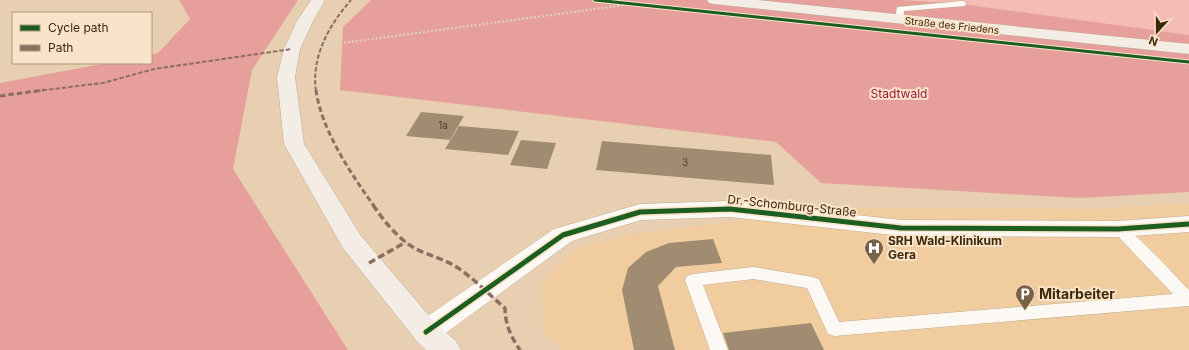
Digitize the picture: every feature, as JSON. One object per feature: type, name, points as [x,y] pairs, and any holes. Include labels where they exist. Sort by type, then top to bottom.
[{"type":"street","points":[[318,0],[305,21],[292,49],[286,77],[294,144],[352,242],[426,332],[446,350]]},
{"type":"street","name":"Straße des Friedens","points":[[714,0],[1189,49]]},
{"type":"street","name":"Dr.-Schomburg-Straße","points":[[426,332],[563,235],[640,212],[730,209],[900,228],[1118,229],[1189,224]]},
{"type":"lane","points":[[900,19],[900,9],[962,4]]},
{"type":"lane","points":[[1118,229],[1130,239],[1188,300]]},
{"type":"lane","points":[[718,350],[693,280],[753,274],[813,282],[834,329],[1188,300]]},
{"type":"path","points":[[292,49],[633,4]]},
{"type":"shaded area","points":[[902,0],[1189,0],[1189,35],[962,4]]},
{"type":"shaded area","name":"SRH Wald-Klinikum Gera","points":[[1189,203],[1189,350],[563,350],[543,333],[542,281],[575,248],[632,234],[840,208],[1097,209]]},
{"type":"green space","points":[[179,0],[298,0],[252,70],[233,169],[348,350],[0,350],[0,83],[102,64],[152,64],[152,55],[158,53],[190,19]]},
{"type":"green space","name":"Stadtwald","points":[[371,0],[902,0],[962,4],[1189,35],[1189,192],[1079,198],[821,183],[776,142],[340,90],[343,27]]},
{"type":"building","points":[[421,112],[464,116],[450,140],[406,136]]},
{"type":"building","points":[[459,126],[519,131],[508,155],[445,149]]},
{"type":"building","points":[[521,140],[556,143],[547,169],[510,165]]},
{"type":"building","points":[[602,141],[771,155],[774,185],[596,170]]},
{"type":"building","points":[[713,239],[722,263],[676,267],[658,286],[675,350],[634,350],[622,290],[628,268],[646,252],[669,243]]},
{"type":"building","points":[[811,323],[824,350],[729,350],[723,333]]},
{"type":"marked path","points":[[351,0],[342,10],[327,33],[315,73],[317,100],[319,109],[327,127],[336,145],[375,208],[389,225],[404,241],[410,245],[458,268],[505,308],[509,330],[520,350]]},
{"type":"marked path","points":[[0,96],[103,83],[154,69],[292,49]]},
{"type":"marked path","points":[[369,263],[406,242]]},
{"type":"cycle path","points":[[595,0],[1189,62]]},
{"type":"cycle path","points":[[426,332],[563,235],[640,212],[730,209],[901,228],[1118,229],[1189,224]]},
{"type":"place","name":"SRH Wald-Klinikum Gera","points":[[874,265]]},
{"type":"place","name":"Mitarbeiter","points":[[1025,311]]}]
